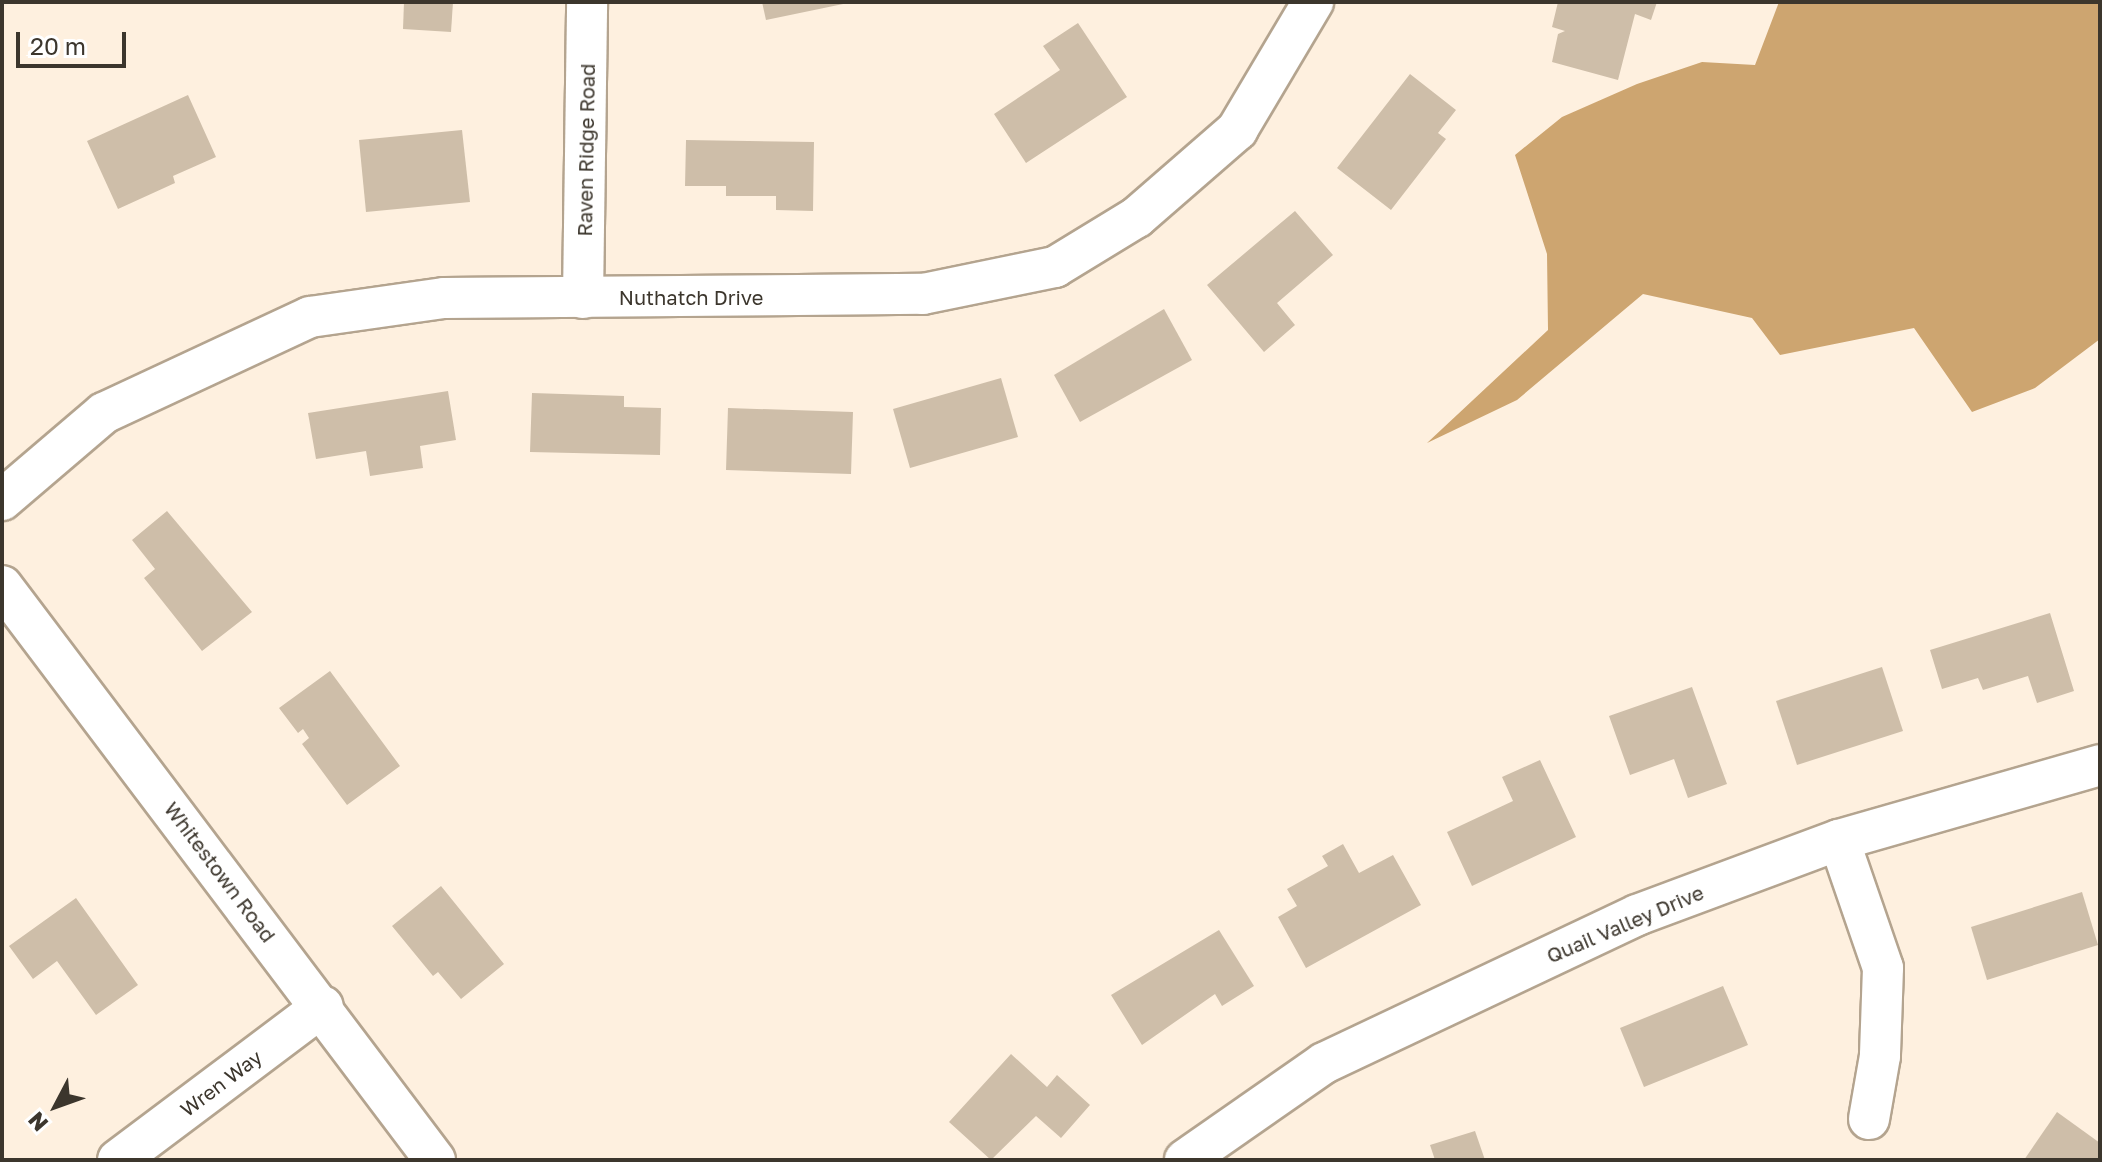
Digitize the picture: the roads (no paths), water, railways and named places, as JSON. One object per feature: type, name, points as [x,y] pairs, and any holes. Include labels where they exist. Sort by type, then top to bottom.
[{"type":"street","name":"Raven Ridge Road","points":[[583,298],[587,2]]},
{"type":"street","name":"Nuthatch Drive","points":[[2,500],[104,413],[310,317],[444,298],[923,294],[1055,267],[1137,217],[1237,130],[1313,2]]},
{"type":"street","name":"Whitestown Road","points":[[2,586],[323,1006],[435,1160]]},
{"type":"street","name":"Quail Valley Drive","points":[[1202,1154],[1324,1063],[1637,915],[1839,840],[2100,765]]},
{"type":"street","points":[[1839,840],[1883,968],[1880,1056],[1869,1119]]},
{"type":"street","name":"Wren Way","points":[[118,1160],[323,1006]]}]
